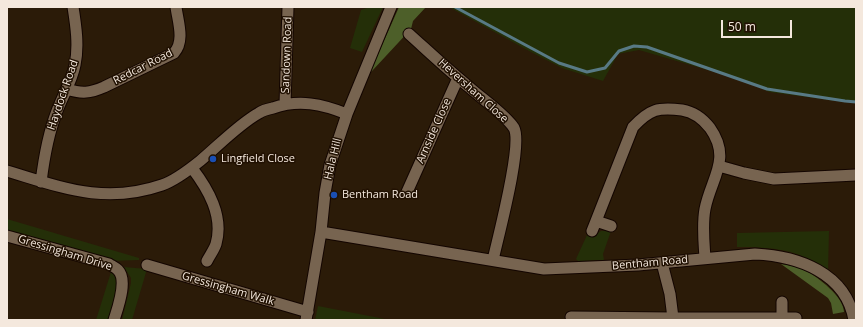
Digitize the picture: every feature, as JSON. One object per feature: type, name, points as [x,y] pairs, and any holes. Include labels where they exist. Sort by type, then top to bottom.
[{"type":"street","name":"Haydock Road","points":[[41,182],[45,151],[50,130],[75,65],[77,30],[73,7]]},
{"type":"street","name":"Redcar Road","points":[[67,89],[78,93],[92,92],[174,53],[178,48],[180,41],[176,7]]},
{"type":"street","name":"Sandown Road","points":[[285,104],[288,7]]},
{"type":"street","name":"Hala Hill","points":[[307,316],[330,165],[347,114],[391,7]]},
{"type":"street","name":"Heversham Close","points":[[409,34],[418,47],[499,112],[514,128],[517,142],[511,178],[493,260]]},
{"type":"street","name":"Arnside Close","points":[[412,187],[458,78]]},
{"type":"street","points":[[7,171],[83,193],[104,194],[136,192],[163,185],[192,168],[259,112],[285,104],[303,103],[319,104],[347,114]]},
{"type":"street","points":[[611,226],[594,226],[633,127],[644,116],[657,110],[670,109],[686,111],[698,116],[702,120],[716,136],[720,149],[720,166],[705,208],[703,222],[705,258]]},
{"type":"street","points":[[720,166],[774,179],[856,175]]},
{"type":"street","points":[[192,168],[212,199],[218,224],[216,246],[207,261]]},
{"type":"street","name":"Bentham Road","points":[[321,232],[544,269],[662,263],[755,254],[775,255],[793,259],[824,274],[842,290],[849,301],[854,320]]},
{"type":"street","name":"Gressingham Drive","points":[[7,236],[109,264],[118,269],[122,277],[122,289],[114,320]]},
{"type":"street","points":[[662,263],[670,294],[673,318]]},
{"type":"street","name":"Gressingham Walk","points":[[147,265],[307,316]]},
{"type":"street","points":[[782,302],[782,318]]},
{"type":"street","points":[[571,315],[673,318],[796,318]]},
{"type":"green space","points":[[370,7],[383,7],[362,52],[350,48],[361,10]]},
{"type":"green space","points":[[399,7],[426,7],[413,21],[411,29],[370,72]]},
{"type":"green space","points":[[449,7],[856,7],[856,102],[844,102],[769,92],[749,82],[639,50],[618,54],[603,81],[562,68]]},
{"type":"green space","points":[[7,219],[139,258],[139,260],[109,261],[7,231]]},
{"type":"green space","points":[[601,231],[611,231],[603,254],[604,260],[578,261],[576,259],[587,235],[592,237]]},
{"type":"green space","points":[[829,231],[828,271],[807,258],[785,251],[737,247],[737,233]]},
{"type":"green space","points":[[781,264],[800,268],[817,278],[830,288],[840,300],[844,312],[833,314],[831,303],[828,298]]},
{"type":"green space","points":[[124,267],[147,269],[132,320],[122,320],[131,283],[131,278]]},
{"type":"green space","points":[[111,272],[116,282],[116,295],[112,308],[108,320],[96,320]]},
{"type":"green space","points":[[318,306],[390,320],[315,320]]},
{"type":"waterway","points":[[455,7],[559,63],[587,72],[605,68],[619,51],[634,46],[647,47],[767,89],[856,102]]},
{"type":"place","name":"Lingfield Close","points":[[213,159]]},
{"type":"place","name":"Bentham Road","points":[[334,195]]}]
